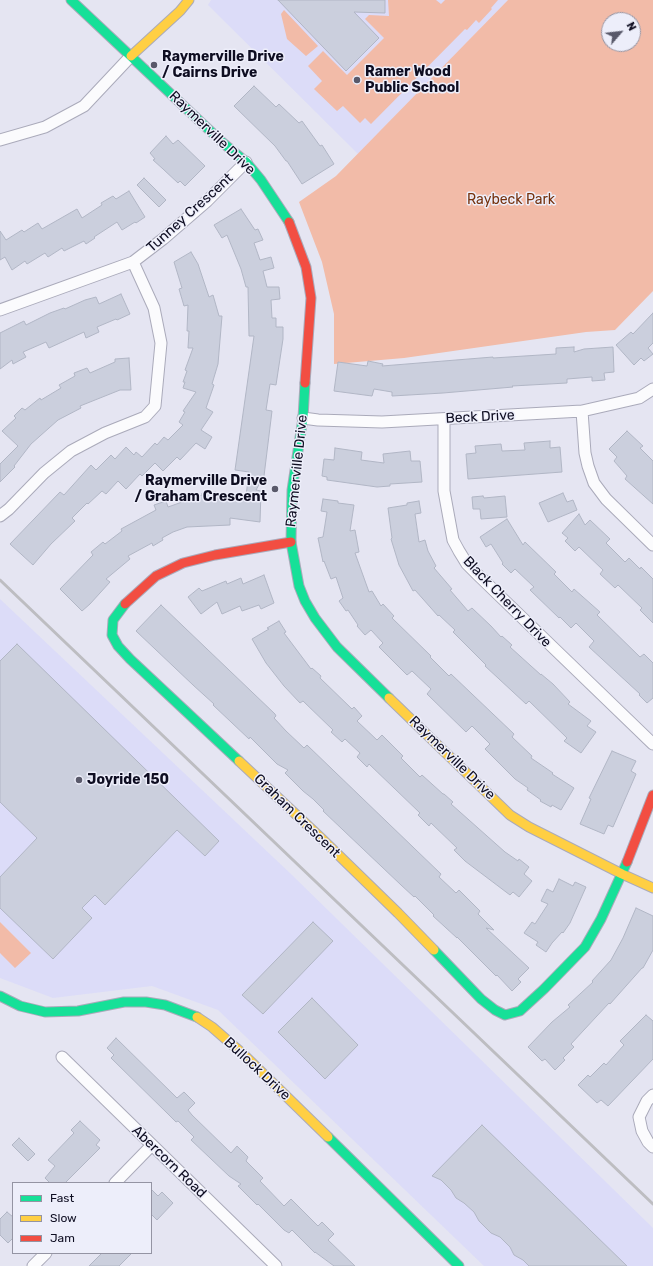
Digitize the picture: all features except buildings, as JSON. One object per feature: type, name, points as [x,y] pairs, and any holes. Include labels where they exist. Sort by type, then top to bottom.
[{"type":"street","name":"Raymerville Drive","points":[[71,0],[223,143],[246,162],[265,185],[289,222],[306,268],[311,298],[303,418],[292,490],[291,542],[297,579],[304,601],[315,618],[337,646],[374,684],[510,815],[529,827],[653,888]]},
{"type":"street","points":[[0,140],[45,128],[84,106],[131,56],[190,0]]},
{"type":"street","name":"Tunney Crescent","points":[[0,310],[133,262],[198,210],[246,162]]},
{"type":"street","name":"Tunney Crescent","points":[[0,516],[9,509],[44,473],[71,451],[105,433],[145,417],[155,406],[162,343],[154,308],[133,262]]},
{"type":"street","name":"Beck Drive","points":[[303,418],[318,420],[382,422],[582,411],[639,398],[653,389]]},
{"type":"street","points":[[582,411],[585,453],[594,483],[606,499],[653,545]]},
{"type":"street","name":"Black Cherry Drive","points":[[444,419],[444,491],[453,540],[467,564],[653,744]]},
{"type":"street","name":"Graham Crescent","points":[[291,542],[196,559],[183,563],[156,576],[127,601],[113,620],[112,635],[118,646],[398,913],[481,999],[495,1010],[505,1015],[520,1011],[585,947],[601,919],[622,874]]},
{"type":"street","points":[[622,874],[653,795]]},
{"type":"street","name":"Bullock Drive","points":[[0,996],[20,1006],[45,1012],[78,1011],[124,1002],[146,1002],[165,1005],[197,1017],[212,1027],[244,1055],[459,1266]]},
{"type":"street","name":"Abercorn Road","points":[[62,1057],[276,1266]]},
{"type":"street","points":[[653,1095],[647,1101],[639,1117],[642,1131],[648,1142],[653,1147]]},
{"type":"street","points":[[116,1182],[152,1145]]},
{"type":"street","points":[[33,1266],[45,1254]]},
{"type":"shaded area","name":"Ramer Wood Public School","points":[[211,0],[508,0],[358,154],[208,5]]},
{"type":"shaded area","points":[[0,599],[292,875],[653,1228],[653,1266],[484,1266],[218,1010],[152,986],[53,998],[0,978]]},
{"type":"green space","points":[[388,0],[436,0],[441,4],[445,0],[498,0],[479,23],[476,20],[467,30],[465,29],[371,124],[365,118],[360,123],[343,106],[337,111],[314,89],[322,81],[308,66],[323,51],[347,75],[384,38],[365,19],[369,15],[389,16]]},
{"type":"green space","name":"Raybeck Park","points":[[508,0],[653,0],[653,291],[615,330],[586,332],[404,358],[334,364],[334,314],[322,262],[299,202],[336,176]]},
{"type":"green space","points":[[284,10],[318,46],[306,56],[287,39],[281,14]]},
{"type":"green space","points":[[0,922],[31,953],[15,968],[0,953]]},
{"type":"railway","points":[[0,580],[653,1204]]},
{"type":"traffic: fast","points":[[71,0],[223,143],[246,162],[261,180],[289,222]]},
{"type":"traffic: fast","points":[[305,383],[303,418],[292,490],[291,542],[299,586],[305,601],[315,618],[337,647],[389,698]]},
{"type":"traffic: fast","points":[[125,604],[113,620],[112,635],[118,646],[239,761]]},
{"type":"traffic: fast","points":[[434,950],[481,999],[495,1010],[505,1015],[520,1011],[585,947],[601,919],[627,862]]},
{"type":"traffic: fast","points":[[0,996],[20,1006],[45,1012],[78,1011],[124,1002],[146,1002],[165,1005],[197,1017]]},
{"type":"traffic: fast","points":[[328,1137],[459,1266]]},
{"type":"traffic: slow","points":[[131,56],[180,11],[189,0]]},
{"type":"traffic: slow","points":[[389,698],[510,815],[529,827],[653,888]]},
{"type":"traffic: slow","points":[[239,761],[321,838],[434,950]]},
{"type":"traffic: slow","points":[[197,1017],[212,1027],[244,1055],[328,1137]]},
{"type":"traffic: jam","points":[[289,222],[306,267],[311,298],[305,383]]},
{"type":"traffic: jam","points":[[125,604],[156,576],[183,563],[215,555],[291,542]]},
{"type":"traffic: jam","points":[[627,862],[653,795]]},
{"type":"place","name":"Raymerville Drive / Cairns Drive","points":[[154,65]]},
{"type":"place","name":"Ramer Wood Public School","points":[[357,80]]},
{"type":"place","name":"Raymerville Drive / Graham Crescent","points":[[275,489]]},
{"type":"place","name":"Joyride 150","points":[[79,780]]}]
